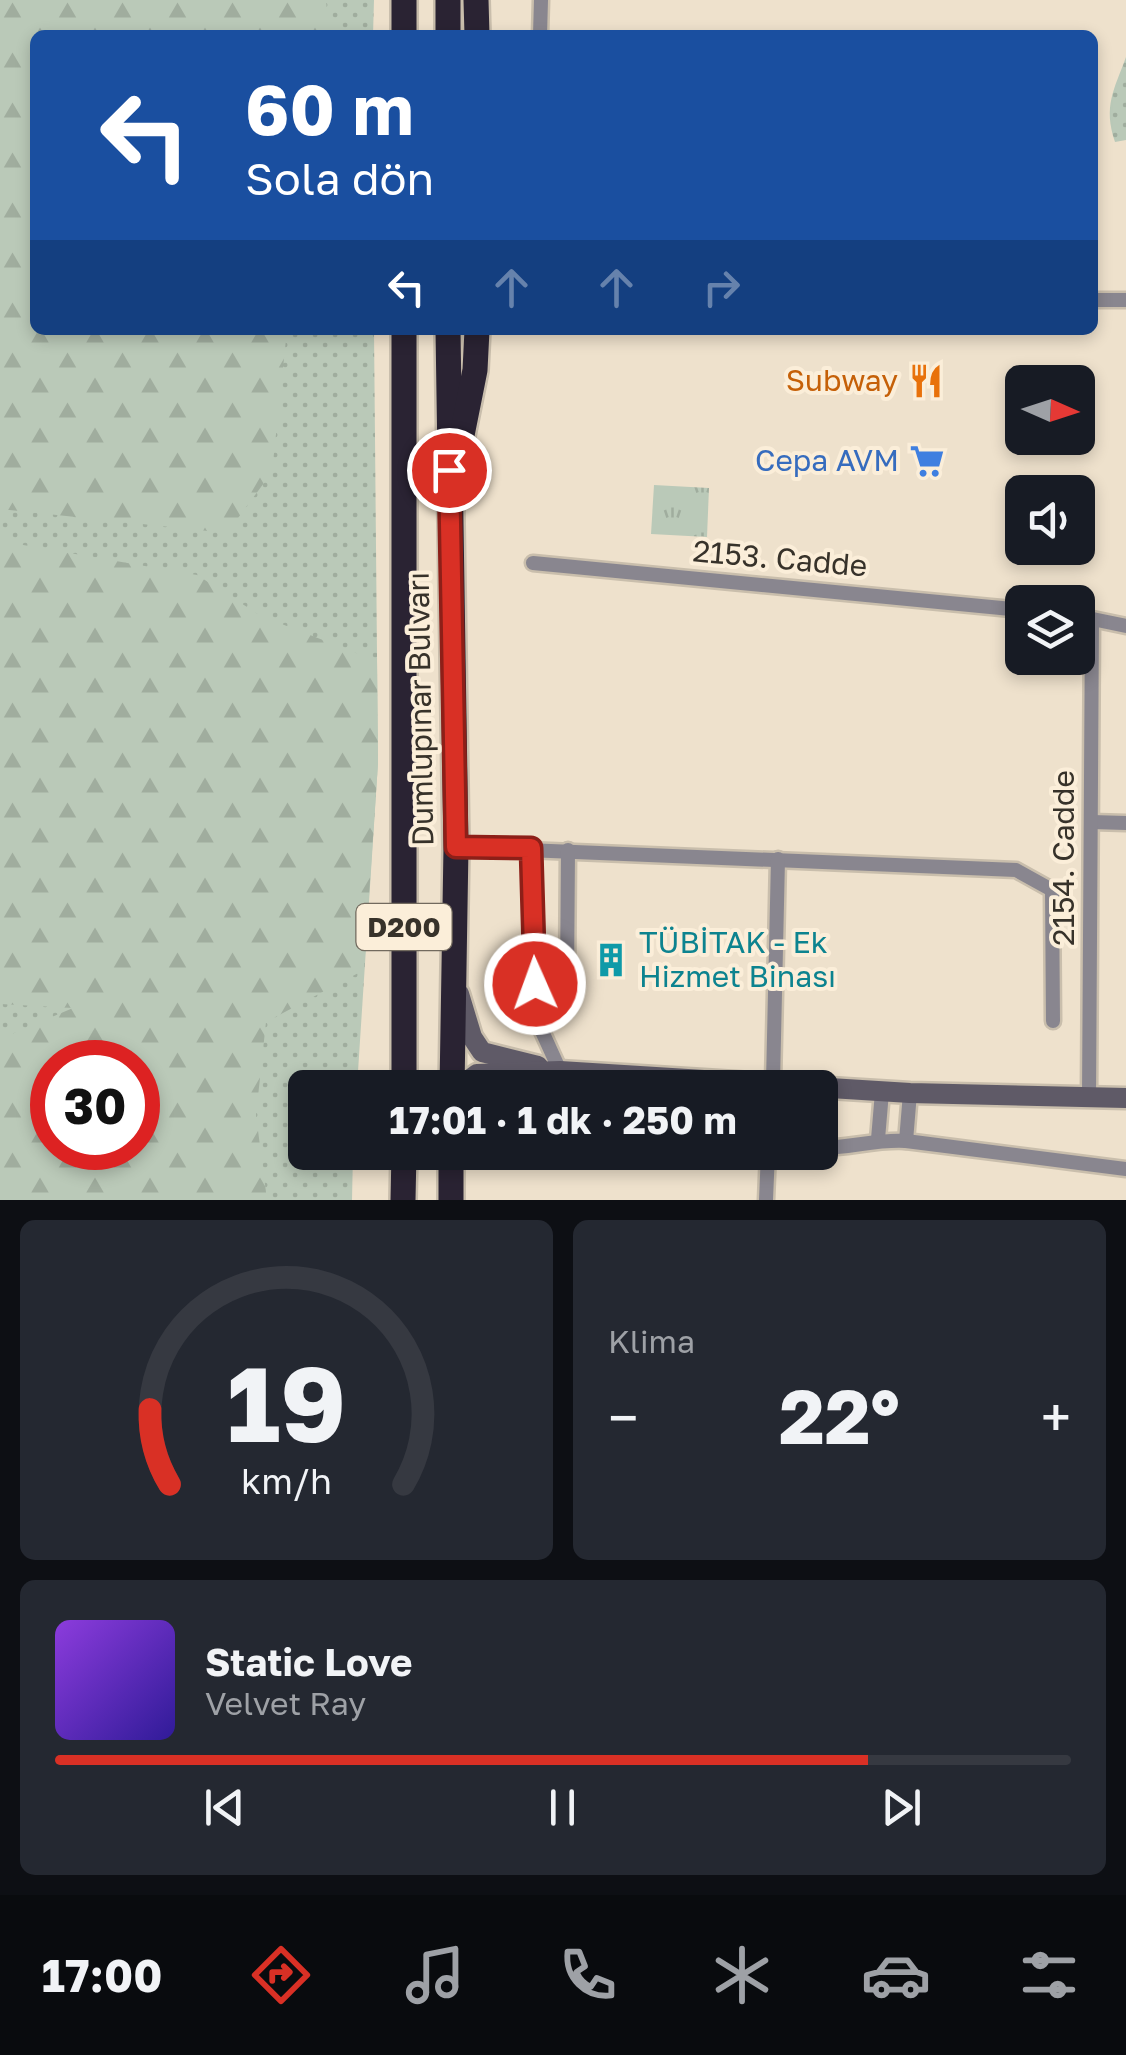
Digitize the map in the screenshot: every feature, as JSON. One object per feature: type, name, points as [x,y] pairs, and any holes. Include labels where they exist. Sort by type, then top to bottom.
[{"type":"highway","points":[[404,0],[404,30]]},
{"type":"highway","points":[[448,0],[448,30]]},
{"type":"highway","points":[[476,0],[476,30]]},
{"type":"highway","name":"Dumlupınar Bulvarı","points":[[404,335],[404,1070]]},
{"type":"highway","name":"Dumlupınar Bulvarı","points":[[448,335],[456,847],[455,1070]]},
{"type":"highway","points":[[449,504],[475,370],[477,335]]},
{"type":"highway","points":[[404,1170],[404,1200]]},
{"type":"highway","points":[[451,1170],[451,1200]]},
{"type":"street","points":[[540,30],[541,0]]},
{"type":"street","points":[[1098,300],[1126,300]]},
{"type":"street","name":"2153. Cadde","points":[[533,563],[1005,608]]},
{"type":"street","points":[[1095,620],[1126,626]]},
{"type":"street","name":"2154. Cadde","points":[[1087,675],[1092,822],[1089,1097]]},
{"type":"street","points":[[1092,822],[1126,822]]},
{"type":"street","points":[[456,847],[1016,870],[1052,890],[1053,1021]]},
{"type":"street","points":[[531,848],[536,1018],[560,1070]]},
{"type":"street","points":[[536,1018],[562,1004],[565,992],[568,850]]},
{"type":"street","points":[[774,1070],[778,859]]},
{"type":"street","points":[[454,978],[472,1037],[482,1052],[556,1070]]},
{"type":"street","points":[[838,1088],[1126,1098]]},
{"type":"street","points":[[878,1140],[882,1092]]},
{"type":"street","points":[[906,1141],[910,1093]]},
{"type":"street","points":[[838,1148],[862,1148],[878,1140],[906,1141],[1126,1168]]},
{"type":"street","points":[[766,1200],[767,1170]]},
{"type":"green space","points":[[0,0],[374,0],[373,30],[30,30],[30,335],[374,335],[378,763],[358,1070],[288,1070],[288,1170],[353,1170],[352,1200],[0,1200]]},
{"type":"green space","points":[[0,0],[326,0],[329,30],[30,30],[30,335],[286,335],[272,472],[227,533],[0,509]]},
{"type":"green space","points":[[1126,57],[1126,140],[1115,142],[1110,108]]},
{"type":"green space","points":[[654,485],[709,488],[707,537],[651,534]]},
{"type":"green space","points":[[0,541],[197,575],[261,616],[377,661],[378,763],[364,970],[266,1022],[256,1115],[267,1200],[0,1200],[0,1039],[73,1008],[0,1004]]},
{"type":"place","name":"Subway","points":[[926,381]]},
{"type":"place","name":"Cepa AVM","points":[[927,461]]},
{"type":"place","name":"TÜBİTAK - Ek Hizmet Binası","points":[[611,960]]},
{"type":"route","points":[[449,470],[456,847],[531,848],[535,984]]}]
